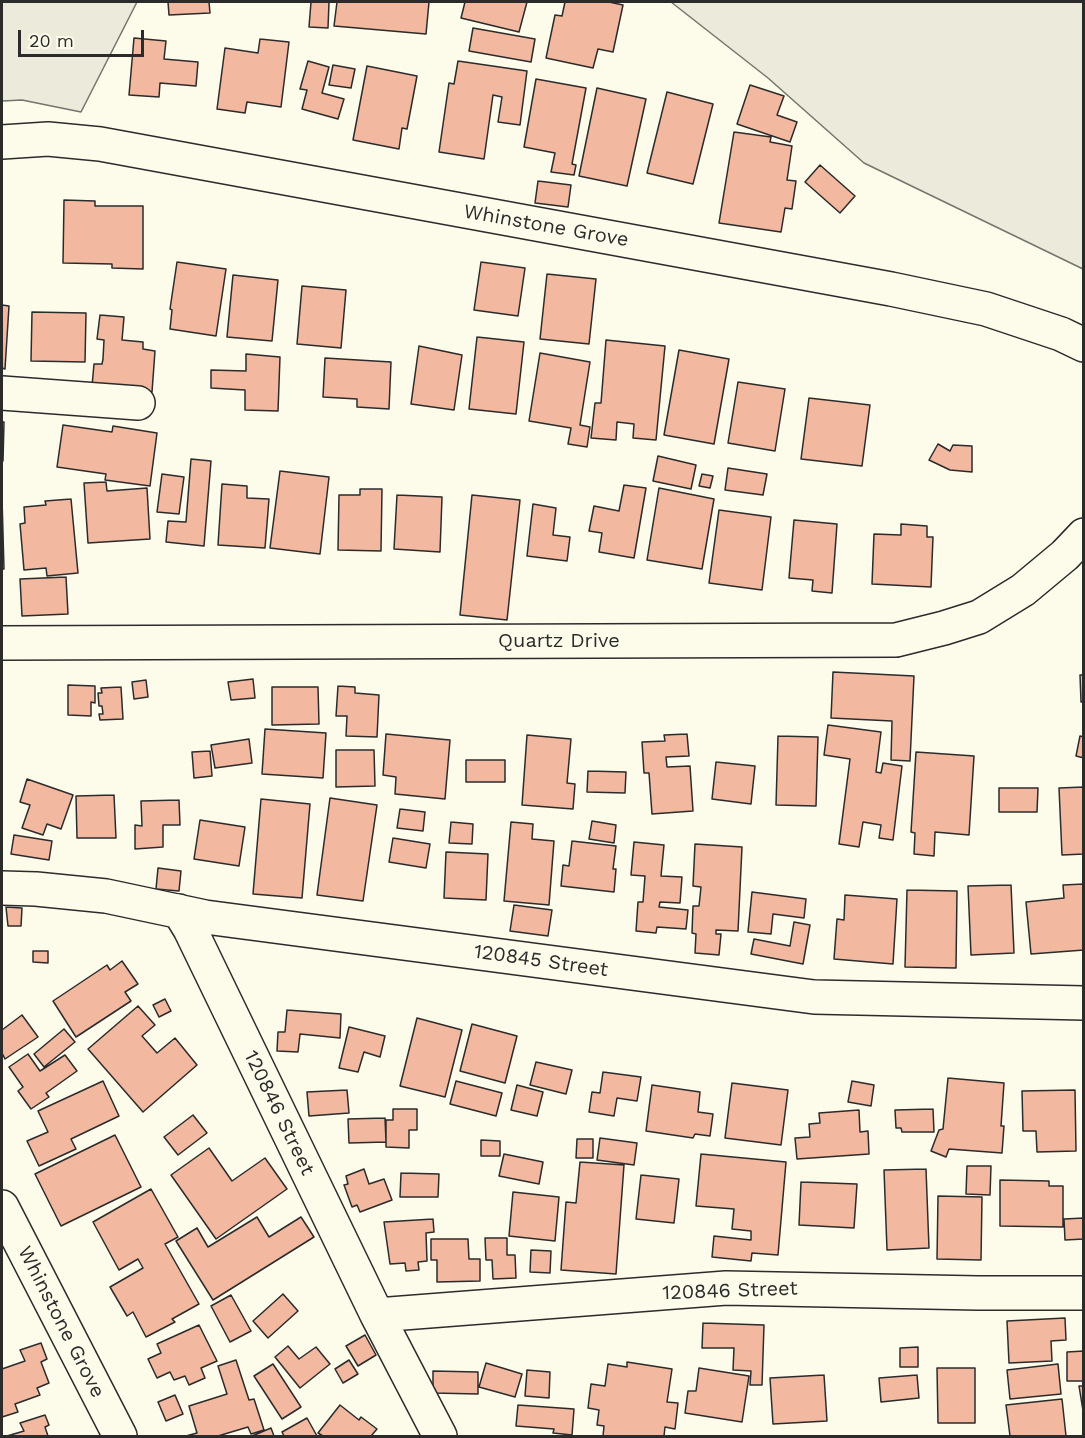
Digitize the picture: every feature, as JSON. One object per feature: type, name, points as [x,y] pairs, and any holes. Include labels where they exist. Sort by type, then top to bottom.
[{"type":"street","name":"Whinstone Grove","points":[[2,142],[48,139],[100,144],[891,289],[986,309],[1060,334],[1083,345]]},
{"type":"street","points":[[2,393],[138,402]]},
{"type":"street","name":"Quartz Drive","points":[[2,643],[896,640],[979,617],[1023,590],[1065,555],[1083,535]]},
{"type":"street","name":"120845 Street","points":[[2,888],[106,896],[216,918],[814,997],[1083,1003]]},
{"type":"street","name":"120846 Street","points":[[179,911],[190,929],[377,1315],[440,1437]]},
{"type":"street","name":"Whinstone Grove","points":[[2,1207],[120,1437]]},
{"type":"street","name":"120846 Street","points":[[377,1315],[726,1288],[1083,1293]]},
{"type":"shaded area","points":[[2,2],[137,2],[81,112],[22,100],[2,101]]},
{"type":"shaded area","points":[[671,2],[1083,2],[1083,269],[864,163],[768,78]]},
{"type":"building","points":[[168,2],[209,2],[210,13],[169,15]]},
{"type":"building","points":[[311,2],[329,2],[328,28],[309,27]]},
{"type":"building","points":[[337,2],[429,2],[426,34],[334,26]]},
{"type":"building","points":[[465,2],[527,2],[519,32],[461,18]]},
{"type":"building","points":[[565,2],[609,2],[623,5],[613,52],[598,49],[593,68],[546,58],[555,15],[562,16]]},
{"type":"building","points":[[473,28],[535,39],[531,62],[469,51]]},
{"type":"building","points":[[134,38],[166,41],[164,59],[198,62],[196,86],[160,83],[159,97],[129,95]]},
{"type":"building","points":[[260,39],[289,42],[281,107],[247,102],[245,113],[217,109],[225,48],[258,53]]},
{"type":"building","points":[[308,61],[329,67],[322,93],[344,99],[338,119],[302,109],[307,90],[300,89]]},
{"type":"building","points":[[458,61],[527,71],[520,125],[498,122],[502,97],[493,95],[484,159],[439,152],[449,83],[454,84]]},
{"type":"building","points":[[333,65],[355,69],[351,88],[329,85]]},
{"type":"building","points":[[367,66],[417,76],[407,129],[402,128],[399,149],[353,140]]},
{"type":"building","points":[[536,79],[586,88],[572,164],[576,165],[574,175],[551,172],[555,153],[524,147]]},
{"type":"building","points":[[750,85],[784,96],[777,115],[797,122],[790,142],[737,124]]},
{"type":"building","points":[[597,88],[646,99],[627,186],[579,176]]},
{"type":"building","points":[[667,92],[713,104],[693,184],[647,173]]},
{"type":"building","points":[[734,132],[771,137],[770,142],[792,146],[787,180],[796,181],[792,209],[785,208],[781,232],[719,223]]},
{"type":"building","points":[[820,165],[855,196],[840,213],[805,182]]},
{"type":"building","points":[[538,181],[571,185],[568,207],[535,203]]},
{"type":"building","points":[[64,200],[95,201],[95,206],[143,206],[143,269],[112,268],[112,264],[63,263]]},
{"type":"building","points":[[177,262],[226,269],[216,336],[170,329],[172,310],[170,309]]},
{"type":"building","points":[[481,262],[525,268],[518,316],[474,310]]},
{"type":"building","points":[[547,274],[596,279],[589,344],[540,339]]},
{"type":"building","points":[[233,275],[278,280],[272,341],[227,337]]},
{"type":"building","points":[[302,286],[346,290],[341,348],[297,344]]},
{"type":"building","points":[[2,305],[9,306],[5,369],[2,368]]},
{"type":"building","points":[[32,312],[86,313],[85,362],[31,361]]},
{"type":"building","points":[[100,315],[124,317],[122,340],[143,342],[143,349],[155,351],[152,392],[92,386],[94,364],[102,364],[103,359],[104,340],[97,339]]},
{"type":"building","points":[[477,337],[524,342],[516,414],[469,409]]},
{"type":"building","points":[[606,340],[665,346],[656,440],[633,438],[634,424],[617,422],[616,440],[591,438],[595,403],[601,403]]},
{"type":"building","points":[[419,346],[462,355],[454,410],[411,404]]},
{"type":"building","points":[[679,350],[729,359],[714,444],[664,435]]},
{"type":"building","points":[[540,353],[590,362],[580,425],[590,427],[587,447],[568,444],[571,428],[529,421]]},
{"type":"building","points":[[246,354],[280,357],[278,411],[245,410],[245,390],[211,388],[211,370],[246,371]]},
{"type":"building","points":[[325,358],[391,362],[389,409],[357,407],[357,399],[323,397]]},
{"type":"building","points":[[738,382],[785,389],[775,451],[728,443]]},
{"type":"building","points":[[809,398],[870,405],[862,466],[801,459]]},
{"type":"building","points":[[2,422],[4,422],[3,461],[2,461]]},
{"type":"building","points":[[63,425],[112,432],[113,426],[157,433],[150,486],[105,480],[106,474],[57,467]]},
{"type":"building","points":[[938,444],[950,451],[953,445],[972,446],[972,472],[950,470],[929,460]]},
{"type":"building","points":[[658,456],[696,465],[691,489],[653,481]]},
{"type":"building","points":[[191,459],[211,461],[204,546],[166,542],[168,521],[186,522]]},
{"type":"building","points":[[728,468],[767,474],[763,495],[725,490]]},
{"type":"building","points":[[280,471],[329,477],[320,554],[270,548]]},
{"type":"building","points":[[162,474],[184,477],[179,514],[157,512]]},
{"type":"building","points":[[702,474],[713,476],[710,488],[699,486]]},
{"type":"building","points":[[106,482],[107,491],[147,488],[150,539],[88,543],[84,483]]},
{"type":"building","points":[[222,484],[247,486],[247,498],[269,499],[265,548],[218,545]]},
{"type":"building","points":[[624,485],[646,488],[634,558],[599,552],[602,533],[589,531],[594,506],[619,511]]},
{"type":"building","points":[[659,488],[714,499],[702,569],[647,560]]},
{"type":"building","points":[[360,489],[382,489],[381,551],[338,550],[339,495],[360,495]]},
{"type":"building","points":[[397,495],[442,497],[440,552],[394,549]]},
{"type":"building","points":[[472,495],[520,500],[507,620],[460,615]]},
{"type":"building","points":[[2,498],[4,569],[2,569]]},
{"type":"building","points":[[71,499],[78,573],[47,576],[46,568],[24,570],[20,524],[25,523],[24,507],[46,505],[45,501]]},
{"type":"building","points":[[533,504],[556,508],[553,535],[570,537],[567,561],[527,556]]},
{"type":"building","points":[[719,510],[771,517],[762,590],[709,583]]},
{"type":"building","points":[[794,520],[837,524],[832,593],[812,591],[813,580],[789,578]]},
{"type":"building","points":[[901,524],[927,526],[927,537],[933,537],[931,587],[872,584],[874,534],[901,535]]},
{"type":"building","points":[[66,577],[68,614],[22,616],[20,579]]},
{"type":"building","points":[[833,672],[914,676],[910,761],[891,760],[892,721],[831,718]]},
{"type":"building","points":[[1080,675],[1084,675],[1084,702],[1081,702]]},
{"type":"building","points":[[253,679],[255,698],[231,700],[228,682]]},
{"type":"building","points":[[146,680],[148,697],[134,699],[132,682]]},
{"type":"building","points":[[68,685],[95,686],[95,703],[91,702],[91,716],[68,715]]},
{"type":"building","points":[[338,686],[355,687],[355,693],[379,695],[377,737],[346,736],[347,716],[336,716]]},
{"type":"building","points":[[121,687],[123,719],[100,720],[99,714],[103,714],[102,706],[99,706],[98,693],[102,693],[101,688]]},
{"type":"building","points":[[272,687],[318,687],[319,724],[272,725]]},
{"type":"building","points":[[828,725],[881,732],[876,772],[881,773],[883,763],[902,766],[893,840],[879,838],[881,825],[863,822],[859,847],[839,844],[850,759],[824,755]]},
{"type":"building","points":[[265,729],[326,733],[323,778],[262,774]]},
{"type":"building","points":[[386,734],[450,740],[445,799],[395,794],[396,777],[383,775]]},
{"type":"building","points":[[687,734],[689,756],[666,757],[667,767],[690,766],[693,811],[652,814],[649,773],[644,773],[642,742],[665,741],[664,735]]},
{"type":"building","points":[[527,735],[571,739],[567,783],[575,784],[573,809],[522,805]]},
{"type":"building","points":[[778,736],[818,737],[816,806],[776,805]]},
{"type":"building","points":[[1080,736],[1084,737],[1084,758],[1076,756]]},
{"type":"building","points":[[249,739],[252,763],[215,768],[211,745]]},
{"type":"building","points":[[336,750],[374,750],[375,786],[336,787]]},
{"type":"building","points":[[210,751],[212,776],[194,778],[192,752]]},
{"type":"building","points":[[916,752],[974,756],[969,835],[935,832],[934,856],[914,854],[915,833],[911,832]]},
{"type":"building","points":[[466,760],[505,760],[505,782],[466,782]]},
{"type":"building","points":[[716,762],[755,766],[751,804],[712,799]]},
{"type":"building","points":[[588,771],[626,772],[625,793],[587,792]]},
{"type":"building","points":[[27,779],[73,795],[61,829],[47,824],[43,835],[22,828],[30,805],[20,802]]},
{"type":"building","points":[[1084,787],[1084,854],[1062,855],[1059,788]]},
{"type":"building","points":[[999,788],[1038,788],[1037,812],[999,812]]},
{"type":"building","points":[[114,795],[116,838],[77,838],[76,796]]},
{"type":"building","points":[[330,798],[377,805],[363,901],[317,895]]},
{"type":"building","points":[[261,799],[310,804],[302,898],[253,894]]},
{"type":"building","points":[[179,800],[180,825],[163,825],[163,847],[135,849],[135,825],[142,826],[141,801]]},
{"type":"building","points":[[400,809],[425,812],[423,831],[397,828]]},
{"type":"building","points":[[200,820],[245,827],[239,866],[194,859]]},
{"type":"building","points":[[592,821],[616,825],[614,843],[589,839]]},
{"type":"building","points":[[451,822],[473,824],[472,844],[449,843]]},
{"type":"building","points":[[511,822],[533,824],[532,839],[554,841],[549,905],[504,901]]},
{"type":"building","points":[[14,835],[52,841],[49,860],[11,854]]},
{"type":"building","points":[[393,838],[430,844],[426,868],[389,862]]},
{"type":"building","points":[[572,841],[616,846],[613,869],[616,869],[614,892],[561,886],[563,865],[569,866]]},
{"type":"building","points":[[634,842],[664,845],[661,876],[682,877],[680,903],[660,902],[659,907],[688,910],[686,929],[657,927],[656,933],[636,931],[638,902],[643,902],[645,876],[631,875]]},
{"type":"building","points":[[695,844],[742,847],[738,931],[716,930],[716,934],[721,934],[719,955],[695,953],[696,934],[692,933],[693,906],[699,906],[701,887],[693,886]]},
{"type":"building","points":[[446,852],[488,854],[486,900],[444,898]]},
{"type":"building","points":[[158,868],[181,871],[179,891],[156,889]]},
{"type":"building","points":[[1084,884],[1084,950],[1031,954],[1026,902],[1064,898],[1063,885]]},
{"type":"building","points":[[1011,885],[1014,953],[971,955],[968,886]]},
{"type":"building","points":[[907,890],[957,891],[956,968],[905,967]]},
{"type":"building","points":[[752,892],[806,899],[804,918],[773,914],[771,934],[748,932]]},
{"type":"building","points":[[845,895],[897,899],[893,964],[834,959],[837,919],[844,920]]},
{"type":"building","points":[[514,905],[552,910],[548,936],[510,931]]},
{"type":"building","points":[[6,907],[22,908],[21,926],[8,926]]},
{"type":"building","points":[[794,922],[810,925],[803,964],[751,954],[754,939],[790,946]]},
{"type":"building","points":[[33,951],[48,951],[48,963],[33,962]]},
{"type":"building","points":[[122,961],[138,984],[125,992],[131,1001],[76,1037],[53,1001],[107,965],[110,970]]},
{"type":"building","points":[[165,999],[171,1011],[159,1017],[153,1005]]},
{"type":"building","points":[[138,1006],[155,1025],[142,1036],[157,1053],[175,1038],[197,1065],[143,1112],[88,1049]]},
{"type":"building","points":[[287,1010],[341,1014],[340,1038],[300,1034],[298,1052],[277,1051],[278,1032],[285,1032]]},
{"type":"building","points":[[22,1015],[38,1037],[5,1059],[2,1053],[2,1030]]},
{"type":"building","points":[[417,1018],[462,1030],[445,1097],[400,1086]]},
{"type":"building","points":[[472,1024],[517,1036],[505,1083],[460,1071]]},
{"type":"building","points":[[349,1027],[385,1036],[380,1057],[364,1052],[358,1072],[339,1068]]},
{"type":"building","points":[[64,1029],[75,1042],[44,1067],[34,1054]]},
{"type":"building","points":[[28,1054],[40,1071],[65,1055],[77,1071],[46,1093],[49,1097],[31,1109],[18,1091],[23,1087],[9,1067]]},
{"type":"building","points":[[536,1062],[572,1070],[566,1094],[530,1085]]},
{"type":"building","points":[[603,1072],[641,1077],[637,1101],[617,1098],[614,1116],[589,1112],[592,1092],[600,1093]]},
{"type":"building","points":[[948,1078],[1004,1083],[1002,1153],[949,1149],[946,1157],[931,1151],[939,1130],[943,1129]]},
{"type":"building","points":[[103,1081],[119,1116],[71,1139],[76,1149],[39,1166],[27,1141],[48,1132],[38,1111]]},
{"type":"building","points":[[456,1081],[502,1093],[496,1116],[450,1104]]},
{"type":"building","points":[[852,1081],[874,1085],[871,1106],[848,1102]]},
{"type":"building","points":[[732,1083],[788,1090],[781,1145],[725,1138]]},
{"type":"building","points":[[517,1085],[543,1092],[537,1116],[511,1110]]},
{"type":"building","points":[[652,1085],[700,1092],[698,1112],[713,1114],[710,1136],[695,1134],[693,1138],[646,1131]]},
{"type":"building","points":[[347,1090],[349,1113],[309,1116],[307,1092]]},
{"type":"building","points":[[1075,1090],[1076,1151],[1037,1152],[1036,1131],[1023,1131],[1022,1091]]},
{"type":"building","points":[[393,1109],[417,1109],[417,1130],[409,1130],[409,1148],[386,1147],[386,1120],[393,1120]]},
{"type":"building","points":[[933,1109],[934,1132],[902,1132],[901,1128],[896,1128],[895,1110]]},
{"type":"building","points":[[859,1110],[860,1132],[868,1131],[869,1154],[797,1159],[795,1138],[810,1137],[809,1124],[820,1123],[819,1113]]},
{"type":"building","points":[[193,1115],[207,1133],[178,1155],[164,1137]]},
{"type":"building","points":[[385,1118],[386,1142],[349,1143],[348,1119]]},
{"type":"building","points":[[115,1135],[141,1187],[61,1226],[35,1174]]},
{"type":"building","points":[[600,1138],[637,1143],[634,1165],[597,1160]]},
{"type":"building","points":[[577,1139],[593,1139],[593,1158],[576,1158]]},
{"type":"building","points":[[481,1140],[500,1141],[500,1156],[481,1156]]},
{"type":"building","points":[[209,1148],[232,1181],[265,1158],[287,1189],[216,1239],[171,1175]]},
{"type":"building","points":[[504,1154],[543,1162],[539,1184],[499,1176]]},
{"type":"building","points":[[701,1154],[786,1162],[778,1255],[752,1253],[751,1261],[712,1257],[714,1236],[751,1240],[751,1231],[732,1229],[734,1209],[696,1206]]},
{"type":"building","points":[[580,1162],[624,1165],[616,1274],[561,1270],[566,1202],[576,1203]]},
{"type":"building","points":[[967,1166],[991,1166],[990,1195],[966,1194]]},
{"type":"building","points":[[364,1169],[369,1184],[384,1179],[392,1200],[360,1212],[357,1205],[352,1207],[344,1185],[348,1184],[346,1176]]},
{"type":"building","points":[[926,1169],[929,1248],[887,1250],[884,1170]]},
{"type":"building","points":[[401,1173],[439,1174],[438,1197],[400,1197]]},
{"type":"building","points":[[641,1175],[679,1179],[674,1223],[636,1219]]},
{"type":"building","points":[[1000,1180],[1049,1181],[1049,1186],[1063,1186],[1063,1227],[1000,1226]]},
{"type":"building","points":[[801,1182],[857,1184],[854,1228],[799,1225]]},
{"type":"building","points":[[151,1189],[178,1237],[165,1244],[199,1304],[172,1319],[175,1322],[146,1337],[133,1312],[127,1316],[110,1287],[143,1268],[138,1259],[119,1270],[93,1222]]},
{"type":"building","points":[[513,1192],[559,1197],[555,1241],[509,1236]]},
{"type":"building","points":[[938,1196],[982,1197],[981,1260],[937,1259]]},
{"type":"building","points":[[257,1217],[269,1237],[301,1217],[314,1237],[213,1300],[176,1241],[197,1228],[208,1247]]},
{"type":"building","points":[[1084,1218],[1084,1239],[1065,1240],[1064,1219]]},
{"type":"building","points":[[433,1219],[434,1232],[426,1233],[427,1261],[418,1262],[419,1270],[406,1271],[405,1263],[390,1264],[384,1222]]},
{"type":"building","points":[[485,1238],[507,1238],[507,1255],[515,1255],[516,1278],[493,1279],[492,1260],[486,1260]]},
{"type":"building","points":[[431,1239],[468,1239],[469,1259],[480,1259],[480,1281],[437,1282],[437,1260],[431,1260]]},
{"type":"building","points":[[531,1250],[551,1251],[550,1273],[530,1272]]},
{"type":"building","points":[[283,1294],[298,1311],[268,1338],[253,1321]]},
{"type":"building","points":[[231,1295],[251,1331],[230,1342],[211,1306]]},
{"type":"building","points":[[1065,1318],[1066,1340],[1051,1341],[1052,1361],[1009,1363],[1007,1321]]},
{"type":"building","points":[[703,1323],[764,1325],[762,1385],[750,1385],[751,1371],[733,1370],[734,1348],[702,1348]]},
{"type":"building","points":[[199,1325],[217,1361],[201,1368],[205,1378],[189,1385],[185,1376],[174,1380],[170,1372],[157,1378],[148,1359],[161,1353],[157,1344]]},
{"type":"building","points":[[365,1335],[376,1355],[358,1366],[346,1346]]},
{"type":"building","points":[[41,1343],[47,1359],[41,1362],[49,1383],[37,1388],[40,1395],[15,1404],[18,1412],[2,1417],[2,1369],[25,1361],[20,1350]]},
{"type":"building","points":[[288,1346],[299,1359],[316,1347],[330,1364],[300,1388],[275,1357]]},
{"type":"building","points":[[918,1347],[918,1367],[900,1367],[900,1348]]},
{"type":"building","points":[[1084,1351],[1084,1381],[1067,1381],[1067,1352]]},
{"type":"building","points":[[236,1360],[249,1400],[254,1399],[264,1430],[251,1434],[248,1427],[218,1436],[186,1436],[197,1433],[189,1406],[227,1394],[218,1366]]},
{"type":"building","points":[[349,1360],[358,1374],[343,1383],[335,1369]]},
{"type":"building","points":[[627,1362],[672,1369],[667,1402],[678,1403],[675,1429],[665,1427],[664,1436],[603,1436],[604,1426],[597,1425],[599,1410],[588,1408],[591,1384],[605,1386],[608,1364],[627,1367]]},
{"type":"building","points":[[486,1363],[522,1374],[515,1397],[479,1387]]},
{"type":"building","points":[[273,1364],[301,1407],[282,1419],[254,1376]]},
{"type":"building","points":[[1058,1364],[1061,1394],[1010,1399],[1007,1370]]},
{"type":"building","points":[[699,1368],[749,1376],[742,1422],[685,1413],[688,1391],[696,1391]]},
{"type":"building","points":[[937,1368],[975,1368],[975,1423],[938,1423]]},
{"type":"building","points":[[527,1370],[550,1372],[549,1398],[525,1396]]},
{"type":"building","points":[[433,1371],[478,1372],[478,1394],[433,1393]]},
{"type":"building","points":[[824,1375],[827,1421],[773,1424],[770,1378]]},
{"type":"building","points":[[917,1375],[919,1398],[881,1402],[879,1378]]},
{"type":"building","points":[[1079,1386],[1084,1386],[1084,1417]]},
{"type":"building","points":[[175,1395],[183,1414],[166,1421],[158,1402]]},
{"type":"building","points":[[1062,1399],[1066,1436],[1010,1436],[1006,1405]]},
{"type":"building","points":[[340,1405],[359,1420],[361,1417],[377,1429],[371,1436],[323,1436],[318,1433]]},
{"type":"building","points":[[518,1405],[574,1409],[572,1435],[553,1433],[554,1429],[516,1426]]},
{"type":"building","points":[[45,1415],[49,1425],[45,1427],[48,1436],[7,1436],[24,1431],[20,1423]]},
{"type":"building","points":[[307,1418],[317,1436],[284,1436],[282,1432]]},
{"type":"building","points":[[271,1428],[274,1436],[252,1436]]}]
